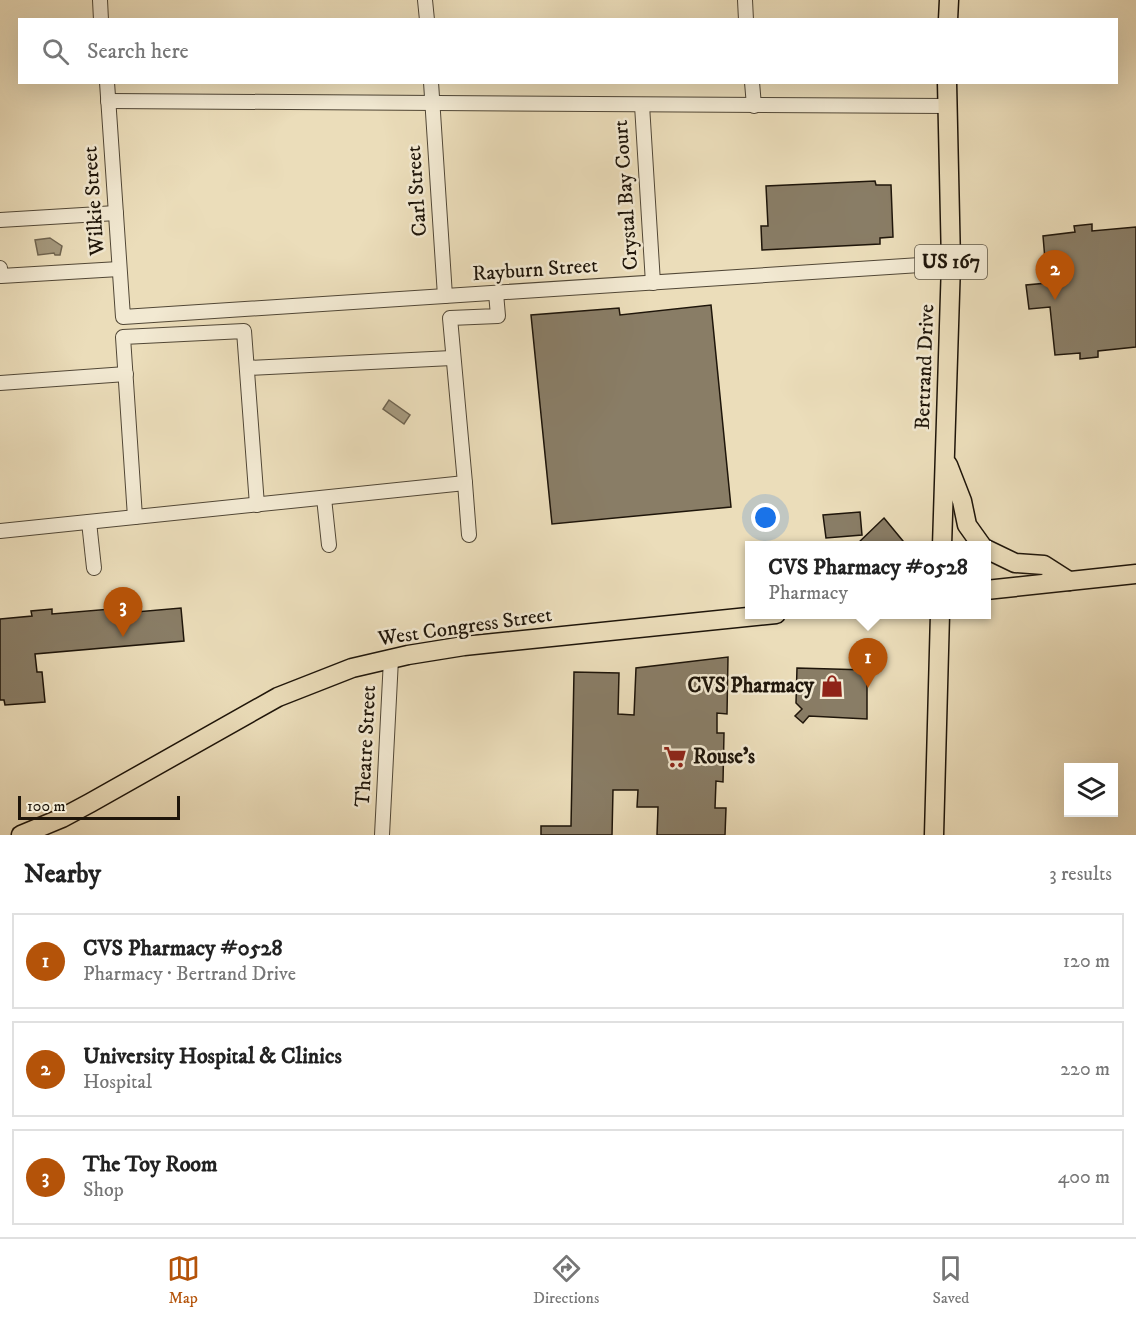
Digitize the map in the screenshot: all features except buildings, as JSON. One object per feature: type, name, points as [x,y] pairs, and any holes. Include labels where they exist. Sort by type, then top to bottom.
[{"type":"main road","points":[[948,18],[949,0]]},
{"type":"main road","name":"Bertrand Drive","points":[[942,541],[951,263],[947,84]]},
{"type":"main road","points":[[945,457],[962,501],[967,525],[978,541]]},
{"type":"main road","points":[[991,551],[1015,563],[1044,565],[1069,581]]},
{"type":"main road","points":[[991,590],[1136,573]]},
{"type":"main road","name":"West Congress Street","points":[[21,835],[90,804],[278,697],[332,675],[391,659],[464,646],[745,618]]},
{"type":"main road","points":[[934,835],[940,619]]},
{"type":"street","points":[[100,0],[101,18]]},
{"type":"street","points":[[425,0],[427,18]]},
{"type":"street","points":[[744,0],[746,18]]},
{"type":"street","name":"Wilkie Street","points":[[107,84],[123,317]]},
{"type":"street","name":"Carl Street","points":[[431,84],[446,297]]},
{"type":"street","points":[[752,84],[754,106]]},
{"type":"street","points":[[108,101],[947,106]]},
{"type":"street","name":"Crystal Bay Court","points":[[642,105],[653,283]]},
{"type":"street","points":[[0,220],[116,213]]},
{"type":"street","name":"Rayburn Street","points":[[123,317],[951,263]]},
{"type":"street","points":[[0,268],[1,276],[119,268]]},
{"type":"street","points":[[469,535],[450,318],[498,316],[496,293]]},
{"type":"street","points":[[243,309],[257,505]]},
{"type":"street","points":[[174,314],[176,334]]},
{"type":"street","points":[[135,517],[123,337],[244,330]]},
{"type":"street","points":[[247,368],[452,358]]},
{"type":"street","points":[[0,382],[126,374]]},
{"type":"street","points":[[0,531],[465,483]]},
{"type":"street","points":[[324,498],[329,545]]},
{"type":"street","points":[[89,522],[94,568]]},
{"type":"street","name":"Theatre Street","points":[[382,835],[391,659]]},
{"type":"shaded area","points":[[50,238],[62,246],[60,255],[54,253],[38,255],[35,240]]},
{"type":"shaded area","points":[[389,400],[410,415],[404,424],[383,409]]},
{"type":"place","name":"University Hospital & Clinics","points":[[1055,300]]},
{"type":"place","name":"The Toy Room","points":[[123,637]]},
{"type":"place","name":"CVS Pharmacy","points":[[832,686]]},
{"type":"place","name":"CVS Pharmacy #0528","points":[[868,688]]},
{"type":"place","name":"Rouse's","points":[[675,757]]}]
